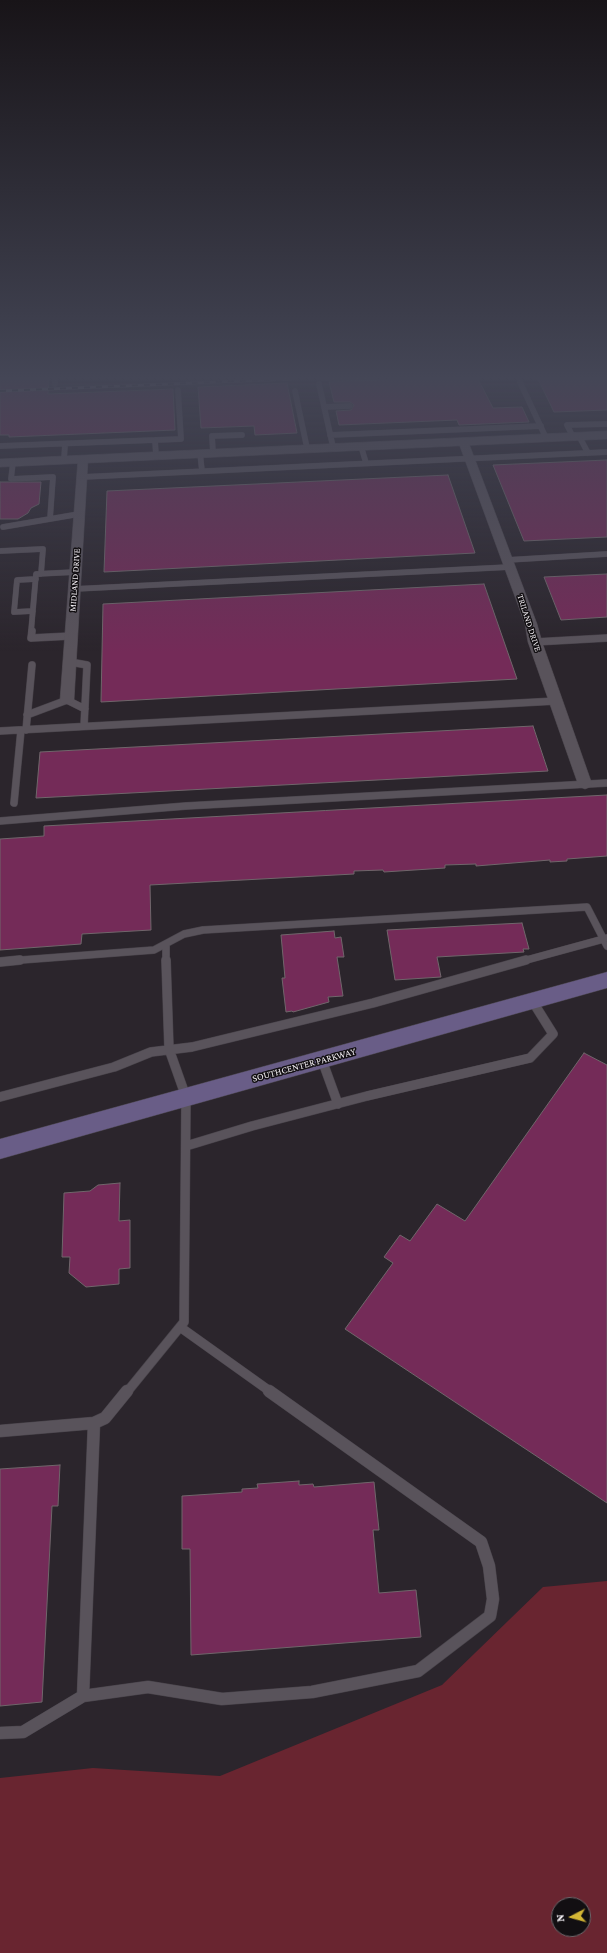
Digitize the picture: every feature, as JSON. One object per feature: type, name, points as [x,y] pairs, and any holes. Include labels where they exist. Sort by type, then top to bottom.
[{"type":"main road","name":"SOUTHCENTER PARKWAY","points":[[0,1149],[533,1002],[607,980]]},
{"type":"street","name":"MIDLAND DRIVE","points":[[67,700],[82,470]]},
{"type":"street","name":"TRILAND DRIVE","points":[[473,470],[531,624],[535,642],[585,784]]},
{"type":"lane","points":[[8,470],[10,479],[53,477],[50,519]]},
{"type":"lane","points":[[82,477],[220,470]]},
{"type":"lane","points":[[4,527],[79,514]]},
{"type":"lane","points":[[0,552],[43,549],[41,574]]},
{"type":"lane","points":[[74,589],[508,564],[607,554]]},
{"type":"lane","points":[[72,636],[31,638],[36,574],[76,572]]},
{"type":"lane","points":[[33,611],[14,612],[17,580],[36,579]]},
{"type":"lane","points":[[535,642],[607,638]]},
{"type":"lane","points":[[70,662],[87,666],[84,726]]},
{"type":"lane","points":[[14,803],[23,730],[27,715],[32,665]]},
{"type":"lane","points":[[27,715],[67,700],[85,709]]},
{"type":"lane","points":[[0,731],[556,701]]},
{"type":"lane","points":[[0,821],[95,812],[186,806],[607,783]]},
{"type":"lane","points":[[0,962],[154,950],[184,934],[203,930],[587,908],[606,941],[373,1002],[192,1047],[151,1052],[114,1067],[0,1097]]},
{"type":"lane","points":[[0,1431],[94,1423],[105,1418],[184,1322],[186,1313],[186,1097],[169,1049],[166,944]]},
{"type":"lane","points":[[186,1146],[252,1126],[338,1104],[530,1058],[553,1034],[533,1002]]},
{"type":"lane","points":[[322,1060],[338,1104]]},
{"type":"lane","points":[[0,1733],[23,1732],[83,1696],[148,1687],[222,1700],[312,1692],[411,1673],[418,1671],[490,1616],[493,1599],[489,1566],[481,1542],[180,1327]]},
{"type":"lane","points":[[83,1696],[94,1423]]},
{"type":"shaded area","points":[[607,1581],[607,1953],[0,1953],[0,1778],[93,1768],[220,1776],[442,1685],[543,1587]]},
{"type":"building","points":[[495,470],[607,470],[607,537],[524,541]]},
{"type":"building","points":[[448,475],[475,553],[104,572],[107,491]]},
{"type":"building","points":[[0,482],[41,482],[39,504],[31,508],[28,513],[18,519],[0,519]]},
{"type":"building","points":[[607,574],[607,617],[561,620],[544,577]]},
{"type":"building","points":[[484,584],[517,679],[101,702],[103,604]]},
{"type":"building","points":[[533,726],[548,771],[36,798],[40,752]]},
{"type":"building","points":[[607,795],[607,856],[567,859],[567,861],[550,862],[550,860],[476,866],[476,864],[445,865],[445,868],[384,872],[383,870],[354,871],[354,874],[150,885],[151,930],[82,934],[81,944],[0,950],[0,839],[44,836],[44,826]]},
{"type":"building","points":[[522,923],[529,949],[523,949],[524,952],[437,957],[441,977],[395,980],[387,930]]},
{"type":"building","points":[[334,931],[335,938],[341,937],[344,957],[337,957],[343,996],[328,997],[329,1002],[293,1012],[286,1012],[282,978],[285,978],[281,935]]},
{"type":"building","points":[[584,1053],[607,1065],[607,1503],[345,1329],[393,1263],[384,1257],[400,1235],[410,1241],[437,1204],[465,1221]]},
{"type":"building","points":[[120,1183],[119,1221],[130,1220],[130,1268],[119,1269],[119,1284],[86,1287],[69,1273],[70,1257],[62,1257],[64,1193],[90,1191],[98,1185]]},
{"type":"building","points":[[60,1465],[58,1506],[52,1506],[42,1702],[0,1706],[0,1469]]},
{"type":"building","points":[[299,1481],[299,1485],[313,1484],[314,1487],[374,1482],[379,1530],[373,1530],[379,1593],[416,1590],[421,1637],[191,1655],[190,1549],[182,1549],[182,1496],[242,1492],[242,1489],[258,1488],[257,1484]]}]
